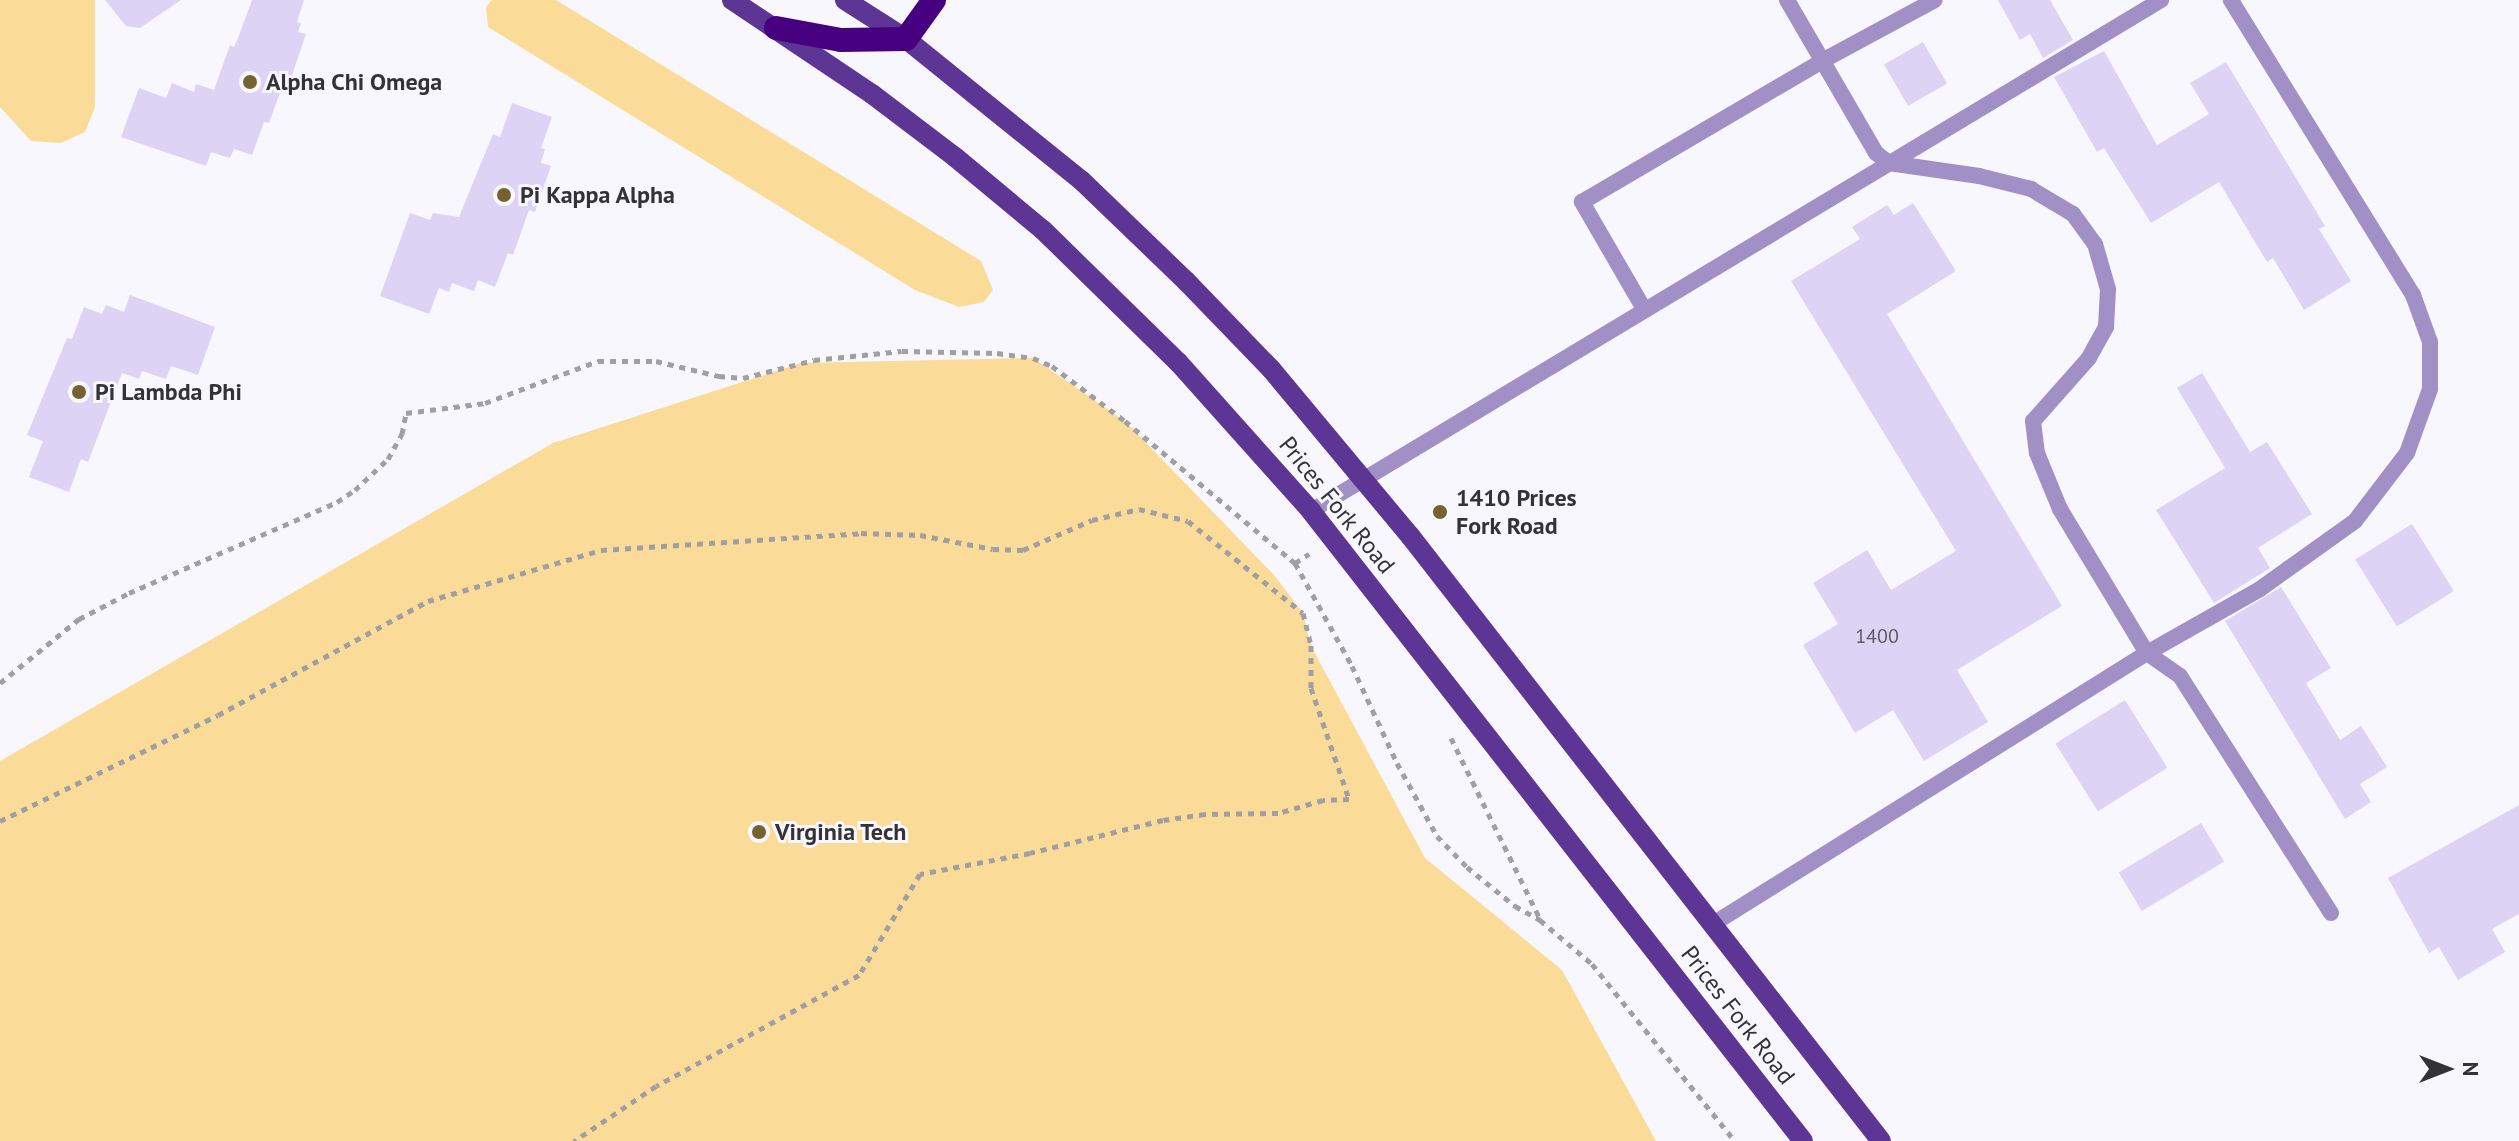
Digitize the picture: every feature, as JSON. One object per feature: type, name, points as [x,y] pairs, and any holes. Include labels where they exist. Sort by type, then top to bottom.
[{"type":"highway","points":[[776,28],[841,40],[906,39],[934,0]]},
{"type":"main road","name":"Prices Fork Road","points":[[732,0],[872,94],[1043,230],[1178,362],[1311,511],[1803,1141]]},
{"type":"main road","name":"Prices Fork Road","points":[[845,0],[906,39],[1081,180],[1271,369],[1364,477],[1881,1141]]},
{"type":"lane","points":[[1787,0],[1876,153],[1889,163],[1979,176],[2031,189],[2073,214],[2095,244],[2108,289],[2106,327],[2089,358],[2033,421],[2035,443],[2060,509],[2147,653],[2180,676],[2331,913]]},
{"type":"lane","points":[[1644,309],[1582,202],[1822,61],[1935,0]]},
{"type":"lane","points":[[1311,511],[2161,0]]},
{"type":"lane","points":[[1713,924],[2147,653],[2260,589],[2355,521],[2407,453],[2430,389],[2430,342],[2413,295],[2231,0]]},
{"type":"path","points":[[0,683],[79,619],[129,593],[346,496],[388,459],[402,434],[406,413],[485,403],[598,361],[656,361],[719,376],[743,378],[814,360],[902,351],[997,353],[1033,358],[1052,366],[1125,421],[1295,563],[1352,666],[1397,763],[1437,836],[1467,867],[1515,906],[1540,920],[1592,964],[1735,1141]]},
{"type":"path","points":[[0,821],[230,709],[428,601],[601,550],[861,533],[920,535],[993,549],[1023,550],[1092,520],[1139,509],[1188,521],[1303,613],[1311,645],[1311,688],[1349,799],[1323,800],[1278,813],[1205,814],[1163,820],[1030,853],[920,874],[859,975],[656,1086],[574,1141]]},
{"type":"path","points":[[1295,563],[1309,554]]},
{"type":"path","points":[[1444,724],[1540,920]]},
{"type":"shaded area","points":[[0,0],[95,0],[95,107],[85,132],[61,143],[31,141],[0,107]]},
{"type":"shaded area","points":[[492,0],[556,0],[981,261],[993,290],[984,302],[959,307],[915,290],[488,27],[486,7]]},
{"type":"shaded area","name":"Virginia Tech","points":[[1033,358],[1125,421],[1274,575],[1303,613],[1311,646],[1425,858],[1562,970],[1656,1141],[0,1141],[0,761],[553,443],[801,363]]},
{"type":"building","points":[[105,0],[181,0],[140,28],[126,26]]},
{"type":"building","name":"Alpha Chi Omega","points":[[252,0],[304,0],[297,22],[301,23],[298,32],[306,34],[290,81],[285,79],[269,123],[264,122],[252,155],[234,149],[230,158],[211,152],[206,166],[121,137],[139,88],[166,98],[172,83],[194,92],[196,84],[214,90],[230,45],[234,47]]},
{"type":"building","points":[[1998,0],[2050,0],[2073,40],[2043,58],[2030,34],[2020,40]]},
{"type":"building","points":[[1923,42],[1947,84],[1908,106],[1884,64]]},
{"type":"building","points":[[2104,51],[2157,145],[2209,114],[2190,83],[2226,62],[2325,226],[2319,229],[2351,281],[2304,310],[2273,258],[2267,262],[2219,182],[2151,223],[2104,148],[2097,152],[2054,77]]},
{"type":"building","name":"Pi Kappa Alpha","points":[[512,103],[552,117],[541,148],[545,149],[541,163],[551,166],[535,212],[529,210],[513,255],[508,253],[495,287],[478,280],[474,291],[452,283],[449,292],[439,288],[429,314],[380,296],[410,213],[430,220],[433,213],[459,217],[493,134],[500,137]]},
{"type":"building","points":[[1913,203],[1956,271],[1887,314],[2062,606],[1957,670],[1988,722],[1924,761],[1893,710],[1855,733],[1803,645],[1838,624],[1813,583],[1867,550],[1891,590],[1956,551],[1791,281],[1860,239],[1852,227],[1887,205],[1894,215]]},
{"type":"building","name":"Pi Lambda Phi","points":[[130,295],[215,327],[198,375],[171,366],[166,379],[142,371],[139,379],[122,373],[88,462],[81,459],[69,492],[29,477],[43,441],[27,435],[67,338],[72,339],[84,307],[102,314],[106,305],[124,312]]},
{"type":"building","points":[[2202,373],[2250,452],[2267,442],[2312,514],[2258,548],[2270,568],[2214,603],[2156,510],[2225,468],[2177,388]]},
{"type":"building","points":[[2412,524],[2454,591],[2397,627],[2355,560]]},
{"type":"building","points":[[2281,587],[2331,668],[2306,683],[2340,740],[2361,726],[2387,767],[2360,784],[2371,802],[2345,819],[2225,621]]},
{"type":"building","points":[[2125,700],[2167,768],[2098,811],[2055,743]]},
{"type":"building","points":[[2519,805],[2519,914],[2492,929],[2505,952],[2458,980],[2439,947],[2429,953],[2388,878]]},
{"type":"building","points":[[2201,823],[2224,862],[2142,911],[2119,872]]},
{"type":"place","name":"Alpha Chi Omega","points":[[250,82]]},
{"type":"place","name":"Pi Kappa Alpha","points":[[504,195]]},
{"type":"place","name":"Pi Lambda Phi","points":[[79,392]]},
{"type":"place","name":"1410 Prices Fork Road","points":[[1440,512]]},
{"type":"place","name":"Virginia Tech","points":[[759,832]]}]
